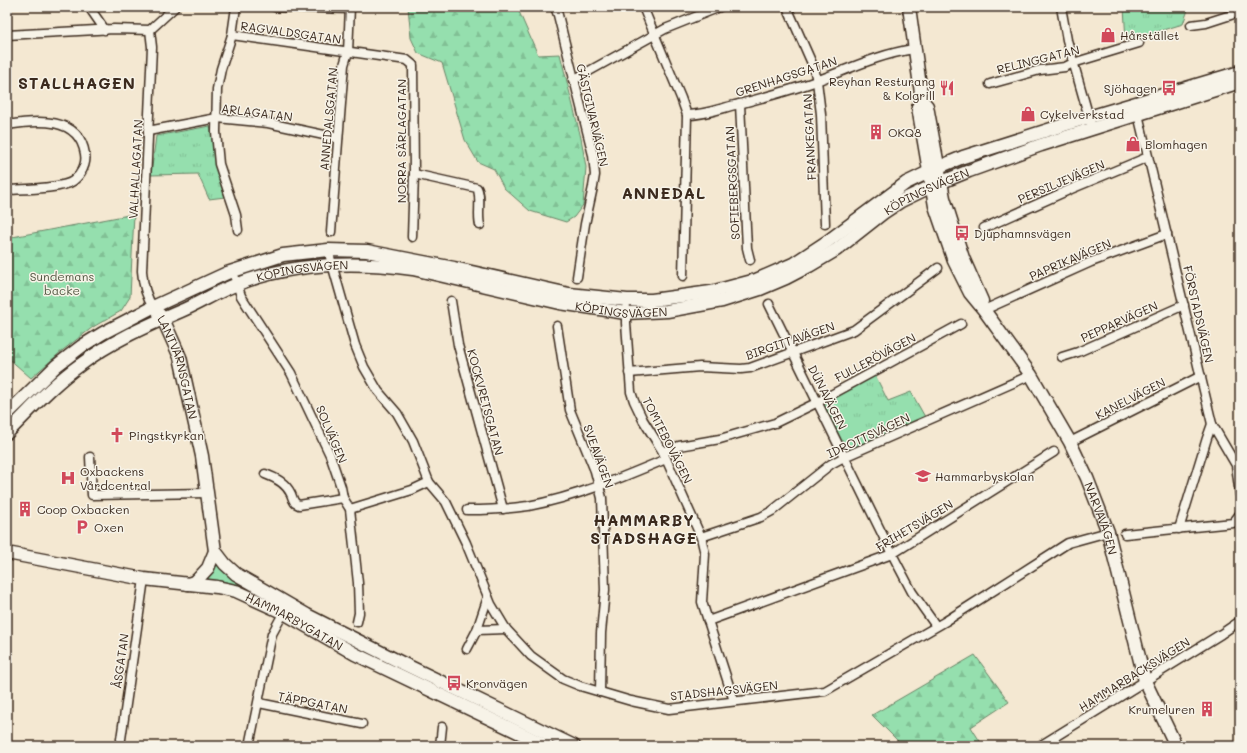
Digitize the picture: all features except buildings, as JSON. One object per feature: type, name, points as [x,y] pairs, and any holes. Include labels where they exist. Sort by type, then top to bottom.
[{"type":"main road","points":[[909,7],[922,100],[928,106],[934,140],[935,177]]},
{"type":"main road","name":"KÖPINGSVÄGEN","points":[[1136,109],[1240,72]]},
{"type":"main road","name":"KÖPINGSVÄGEN","points":[[7,433],[43,396],[80,364],[112,344],[236,284],[292,268],[358,264],[389,266],[414,270],[560,303],[626,313],[667,311],[697,306],[722,301],[760,289],[786,278],[836,250],[883,213],[888,205],[935,177],[956,160],[998,146],[1090,123],[1136,109],[1240,82]]},
{"type":"main road","points":[[922,100],[918,107],[935,177]]},
{"type":"main road","name":"KÖPINGSVÄGEN","points":[[7,414],[56,366],[82,346],[103,333],[153,307],[233,272],[283,256],[328,250],[367,251],[569,294],[627,300],[652,300],[711,292],[756,280],[793,264],[828,242],[906,184],[935,177],[961,174],[1090,123]]},
{"type":"main road","points":[[934,140],[939,147],[956,160]]},
{"type":"main road","points":[[935,177],[943,172],[987,157],[998,146]]},
{"type":"main road","points":[[948,211],[950,207],[950,189],[952,184],[961,174]]},
{"type":"main road","name":"NARVAVÄGEN","points":[[935,177],[964,258],[982,301],[984,310]]},
{"type":"main road","name":"NARVAVÄGEN","points":[[935,177],[935,206],[954,261],[970,293],[984,310],[1031,376],[1070,442],[1098,504],[1108,532],[1145,681],[1176,746]]},
{"type":"main road","name":"LANTVÄRNSGATAN","points":[[153,307],[163,319],[180,357],[202,456],[215,551]]},
{"type":"main road","points":[[188,584],[196,580],[208,568],[215,551]]},
{"type":"main road","name":"HAMMARBYGATAN","points":[[215,551],[225,564],[236,574],[355,654],[547,746]]},
{"type":"main road","name":"HAMMARBYGATAN","points":[[7,553],[144,579],[217,587],[286,608],[574,746]]},
{"type":"main road","name":"HAMMARBYGATAN","points":[[7,557],[23,557]]},
{"type":"street","points":[[89,7],[105,30]]},
{"type":"street","points":[[7,35],[105,30],[150,30],[175,7]]},
{"type":"street","points":[[236,7],[232,35],[218,82],[217,148],[219,164],[236,215],[238,230]]},
{"type":"street","points":[[275,7],[350,8]]},
{"type":"street","name":"GÄSTGIVARVÄGEN","points":[[555,7],[593,155],[595,175],[577,277]]},
{"type":"street","points":[[643,7],[687,115],[683,276]]},
{"type":"street","points":[[573,80],[655,34],[720,7]]},
{"type":"street","name":"FRANKEGATAN","points":[[787,7],[814,68],[817,81],[821,114],[825,224]]},
{"type":"street","points":[[1061,7],[1067,40],[1090,123]]},
{"type":"street","name":"ANNEDALSGATAN","points":[[331,232],[344,65],[348,52],[350,8]]},
{"type":"street","points":[[1191,25],[1206,23],[1240,12]]},
{"type":"street","name":"VALHALLAGATAN","points":[[150,30],[152,47],[142,279],[148,300],[153,307]]},
{"type":"street","name":"RAGVALDSGATAN","points":[[232,35],[348,52]]},
{"type":"street","name":"RELINGGATAN","points":[[990,84],[1040,70],[1065,67],[1073,63],[1139,44]]},
{"type":"street","name":"GRENHAGSGATAN","points":[[687,115],[698,115],[740,104],[817,81],[864,62],[896,52],[914,50]]},
{"type":"street","name":"NORRA SÄRLAGATAN","points":[[348,52],[408,60],[413,65],[414,174],[412,237]]},
{"type":"street","name":"SOFIEBERGSGATAN","points":[[740,104],[747,248],[750,260]]},
{"type":"street","name":"FÖRSTADSVÄGEN","points":[[1136,109],[1212,424],[1236,466],[1240,495]]},
{"type":"street","name":"ARLAGATAN","points":[[148,131],[217,118],[268,123],[338,138]]},
{"type":"street","points":[[7,125],[43,122],[55,123],[64,126],[74,131],[79,137],[84,145],[86,159],[83,170],[73,181],[64,185],[7,190]]},
{"type":"street","name":"PERSILJEVÄGEN","points":[[984,228],[1071,189],[1148,157]]},
{"type":"street","points":[[414,174],[478,188],[480,192],[478,217],[480,225]]},
{"type":"street","name":"PAPRIKAVÄGEN","points":[[984,310],[1091,262],[1167,234]]},
{"type":"street","name":"STADSHAGSVÄGEN","points":[[328,250],[355,345],[364,367],[378,390],[397,413],[413,441],[429,482],[446,502],[451,511],[488,597],[506,629],[523,649],[543,666],[563,679],[631,701],[669,709],[825,691],[936,626],[1068,543],[1108,532]]},
{"type":"street","name":"BIRGITTAVÄGEN","points":[[628,372],[700,367],[750,368],[854,330],[938,268]]},
{"type":"street","name":"SOLVÄGEN","points":[[233,272],[241,296],[291,373],[302,394],[330,455],[341,487],[343,498],[350,509],[358,583],[359,613],[357,622]]},
{"type":"street","name":"TOMTEBOVÄGEN","points":[[627,300],[626,323],[628,372],[631,392],[643,420],[665,456],[701,537],[705,554],[702,602],[734,701]]},
{"type":"street","name":"KOCKVRETSGATAN","points":[[451,301],[458,345],[503,509]]},
{"type":"street","name":"DÜNAVÄGEN","points":[[769,304],[892,554],[912,592],[936,626]]},
{"type":"street","name":"PEPPARVÄGEN","points":[[1062,357],[1078,352],[1184,305]]},
{"type":"street","name":"FULLERÖVÄGEN","points":[[467,510],[503,509],[527,506],[554,500],[599,487],[665,456],[679,446],[720,439],[775,423],[962,324]]},
{"type":"street","name":"SVEAVÄGEN","points":[[557,326],[570,410],[595,472],[602,498],[605,590],[601,633],[600,692]]},
{"type":"street","name":"IDROTTSVÄGEN","points":[[701,537],[761,517],[772,511],[831,464],[844,457],[909,430],[1016,381],[1031,376]]},
{"type":"street","name":"KANELVÄGEN","points":[[1070,442],[1201,376]]},
{"type":"street","points":[[1179,529],[1206,438],[1212,424]]},
{"type":"street","name":"FRIHETSVÄGEN","points":[[708,621],[892,554],[1054,452]]},
{"type":"street","points":[[90,457],[92,495],[207,493]]},
{"type":"street","points":[[265,474],[284,484],[291,493],[295,503],[299,505],[343,498]]},
{"type":"street","points":[[350,509],[412,490],[429,482]]},
{"type":"street","points":[[1125,534],[1233,523],[1240,514]]},
{"type":"street","name":"ÅSGATAN","points":[[120,746],[144,579]]},
{"type":"street","points":[[467,649],[477,630],[488,597]]},
{"type":"street","points":[[249,746],[272,634],[286,608]]},
{"type":"street","name":"HAMMARBACKSVÄGEN","points":[[1040,746],[1222,634],[1240,621]]},
{"type":"street","points":[[477,630],[506,629]]},
{"type":"street","name":"TÄPPGATAN","points":[[259,703],[362,724]]},
{"type":"street","points":[[440,746],[442,728]]},
{"type":"green space","points":[[408,7],[517,7],[538,55],[560,54],[581,138],[586,167],[583,205],[574,217],[566,222],[530,211],[504,188],[494,169],[478,162],[465,140],[442,63],[418,53],[411,38]]},
{"type":"green space","points":[[1124,7],[1189,7],[1183,24],[1126,41]]},
{"type":"green space","points":[[210,126],[225,197],[209,199],[198,174],[151,175],[156,136]]},
{"type":"green space","name":"Sundemans backe","points":[[134,214],[130,297],[121,311],[93,327],[63,350],[31,378],[7,357],[7,238]]},
{"type":"green space","points":[[875,375],[888,401],[911,392],[925,417],[846,451],[821,403]]},
{"type":"green space","points":[[218,557],[273,602],[245,589],[202,581]]},
{"type":"green space","points":[[975,655],[1009,702],[971,727],[983,746],[903,746],[872,715]]},
{"type":"place","name":"Hårstället","points":[[1108,35]]},
{"type":"place","name":"Reyhan Resturang & Kolgrill","points":[[947,88]]},
{"type":"place","name":"Sjöhagen","points":[[1169,88]]},
{"type":"place","name":"Cykelverkstad","points":[[1028,114]]},
{"type":"place","name":"OKQ8","points":[[876,132]]},
{"type":"place","name":"Blomhagen","points":[[1133,144]]},
{"type":"place","name":"Djuphamnsvägen","points":[[962,233]]},
{"type":"place","name":"Pingstkyrkan","points":[[117,435]]},
{"type":"place","name":"Hammarbyskolan","points":[[923,476]]},
{"type":"place","name":"Oxbackens Vårdcentral","points":[[68,478]]},
{"type":"place","name":"Coop Oxbacken","points":[[25,509]]},
{"type":"place","name":"Oxen","points":[[82,527]]},
{"type":"place","name":"Kronvägen","points":[[454,683]]},
{"type":"place","name":"Krumeluren","points":[[1207,709]]},
{"type":"district","name":"STALLHAGEN","points":[[77,82]]},
{"type":"district","name":"ANNEDAL","points":[[664,192]]},
{"type":"district","name":"HAMMARBY STADSHAGE","points":[[644,528]]}]
